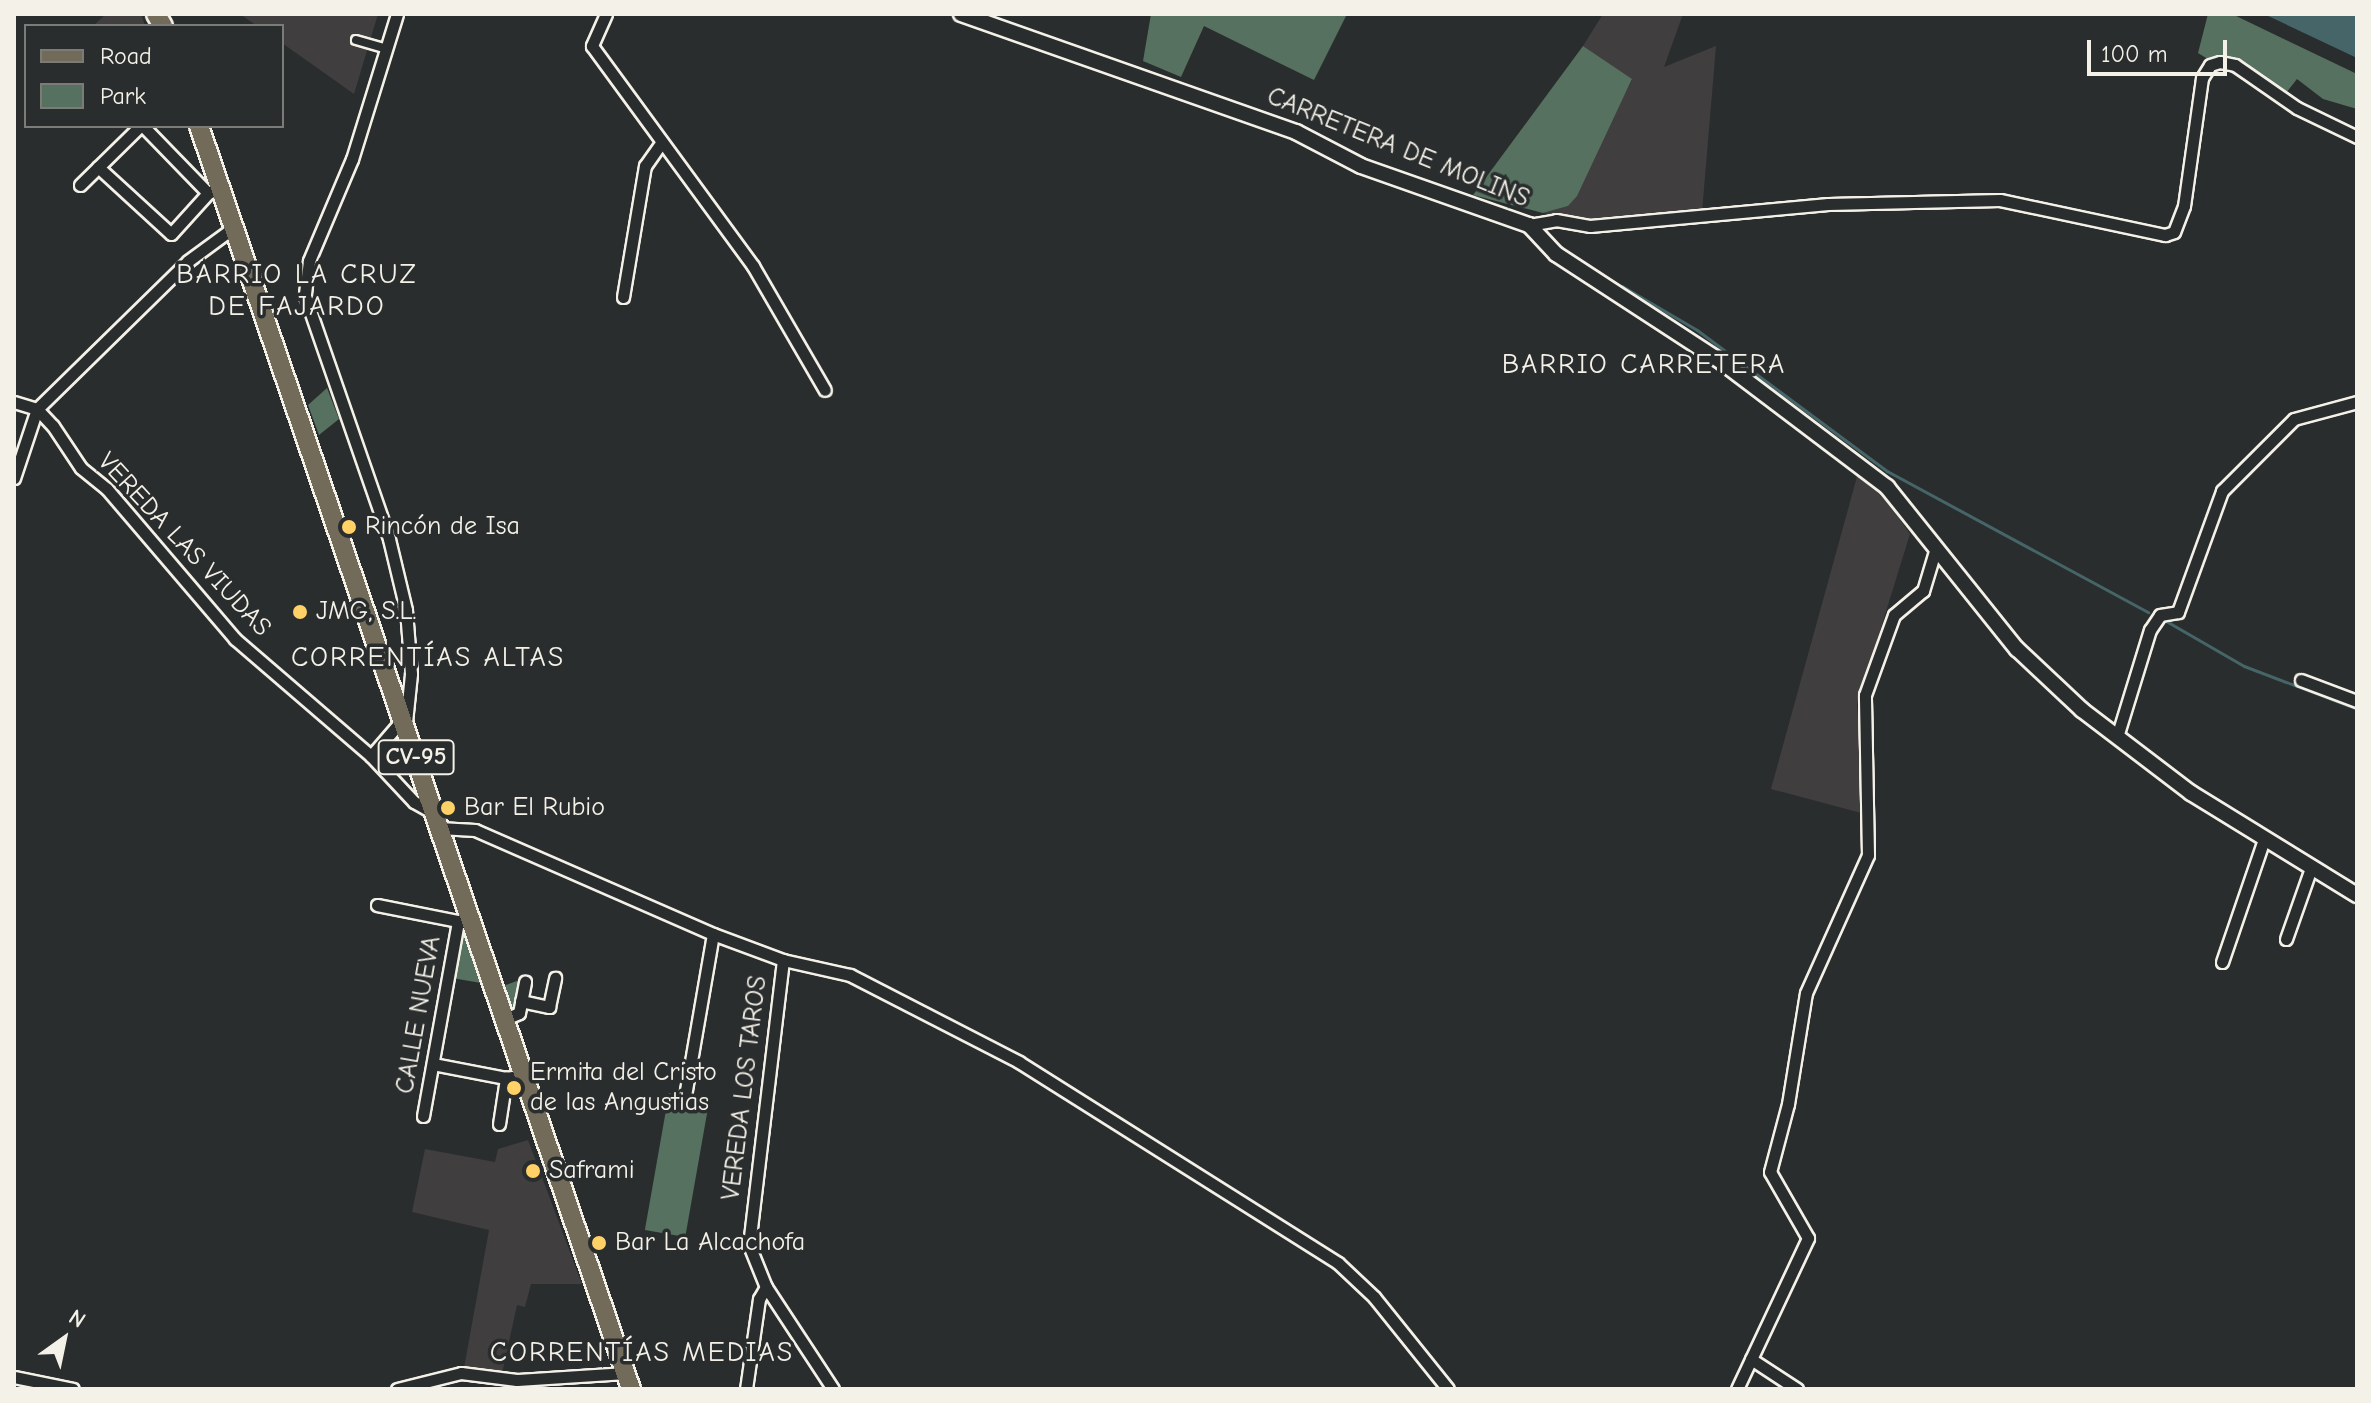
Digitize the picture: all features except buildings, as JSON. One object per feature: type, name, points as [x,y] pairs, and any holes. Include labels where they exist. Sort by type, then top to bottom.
[{"type":"main road","name":"CV-95","points":[[199,128],[214,191],[233,228],[404,723],[465,922],[505,1019],[515,1076],[628,1381]]},
{"type":"street","points":[[371,756],[404,723],[411,674],[406,610],[389,539],[305,296],[309,261],[352,159],[397,14]]},
{"type":"street","points":[[606,14],[592,46],[753,266],[825,390]]},
{"type":"street","name":"CARRETERA DE MOLINS","points":[[961,14],[1296,132],[1361,166],[1529,225],[1556,254],[1700,347],[1887,487],[2017,649],[2117,737],[2191,793],[2357,895]]},
{"type":"street","points":[[356,40],[387,49]]},
{"type":"street","points":[[1529,225],[1556,220],[1590,226],[1828,204],[2000,200],[2165,235],[2174,232],[2183,214],[2202,78],[2210,65],[2220,62],[2235,65],[2297,108],[2357,137]]},
{"type":"street","points":[[80,185],[139,128]]},
{"type":"street","points":[[98,167],[171,234],[214,191],[143,128]]},
{"type":"street","points":[[623,297],[645,166],[661,143]]},
{"type":"street","points":[[14,478],[37,409],[188,261],[233,228]]},
{"type":"street","points":[[14,402],[37,409]]},
{"type":"street","points":[[2117,737],[2150,630],[2160,615],[2178,612],[2222,491],[2294,419],[2357,402]]},
{"type":"street","name":"VEREDA LAS VIUDAS","points":[[37,409],[81,468],[107,489],[235,639],[371,756],[414,802],[436,820]]},
{"type":"street","points":[[1737,1389],[1808,1238],[1770,1172],[1788,1104],[1806,993],[1868,855],[1865,695],[1894,615],[1923,591],[1936,548]]},
{"type":"street","points":[[2301,680],[2357,701]]},
{"type":"street","points":[[436,820],[475,830],[713,934],[783,960],[850,975],[991,1047],[1338,1263],[1374,1297],[1448,1389]]},
{"type":"street","points":[[2222,962],[2264,839]]},
{"type":"street","points":[[2286,939],[2311,868]]},
{"type":"street","points":[[377,905],[465,922]]},
{"type":"street","name":"CALLE NUEVA","points":[[423,1116],[465,922]]},
{"type":"street","points":[[685,1096],[713,934]]},
{"type":"street","name":"VEREDA LOS TAROS","points":[[783,960],[772,1083],[750,1219],[749,1245],[766,1287],[833,1389]]},
{"type":"street","points":[[521,1001],[549,1007],[555,978]]},
{"type":"street","points":[[505,1019],[519,1013],[525,982]]},
{"type":"street","points":[[433,1064],[515,1076],[499,1124]]},
{"type":"street","points":[[746,1389],[759,1299],[766,1287]]},
{"type":"street","points":[[1751,1359],[1797,1389]]},
{"type":"street","points":[[397,1389],[461,1373],[517,1380],[628,1381]]},
{"type":"street","points":[[14,1377],[73,1389]]},
{"type":"shaded area","points":[[106,14],[141,14],[144,24],[95,24]]},
{"type":"shaded area","points":[[240,14],[378,14],[354,94],[284,44],[284,24],[254,24]]},
{"type":"shaded area","points":[[1603,14],[1683,14],[1664,67],[1716,46],[1702,212],[1584,220],[1543,213],[1568,206],[1632,80],[1583,46]]},
{"type":"shaded area","points":[[1858,473],[1875,484],[1910,534],[1857,705],[1865,814],[1771,789]]},
{"type":"shaded area","points":[[528,1140],[582,1284],[531,1284],[525,1307],[517,1305],[501,1378],[464,1368],[489,1230],[412,1212],[425,1149],[495,1162],[498,1149]]},
{"type":"green space","points":[[1151,14],[1347,14],[1314,80],[1204,26],[1181,77],[1143,61]]},
{"type":"green space","points":[[2208,14],[2232,14],[2357,74],[2357,109],[2323,99],[2297,79],[2279,102],[2198,53]]},
{"type":"green space","points":[[1583,46],[1632,79],[1577,196],[1568,206],[1543,213],[1473,195]]},
{"type":"green space","points":[[327,388],[339,419],[319,435],[308,405]]},
{"type":"green space","points":[[458,931],[466,931],[481,983],[452,978]]},
{"type":"green space","points":[[522,979],[518,1007],[510,1010],[503,986]]},
{"type":"green space","points":[[669,1093],[709,1100],[685,1237],[645,1230]]},
{"type":"water","points":[[2264,14],[2357,14],[2357,58]]},
{"type":"waterway","points":[[1622,286],[1697,330],[1887,471],[2148,612]]},
{"type":"waterway","points":[[2166,621],[2244,666],[2357,709]]},
{"type":"place","name":"Rincón de Isa","points":[[349,527]]},
{"type":"place","name":"JMG, S.L.","points":[[300,612]]},
{"type":"place","name":"Bar El Rubio","points":[[448,808]]},
{"type":"place","name":"Ermita del Cristo de las Angustias","points":[[514,1088]]},
{"type":"place","name":"Saframi","points":[[533,1171]]},
{"type":"place","name":"Bar La Alcachofa","points":[[599,1243]]},
{"type":"district","name":"BARRIO LA CRUZ DE FAJARDO","points":[[297,290]]},
{"type":"district","name":"BARRIO CARRETERA","points":[[1644,364]]},
{"type":"district","name":"CORRENTÍAS ALTAS","points":[[428,657]]},
{"type":"district","name":"CORRENTÍAS MEDIAS","points":[[642,1352]]}]
